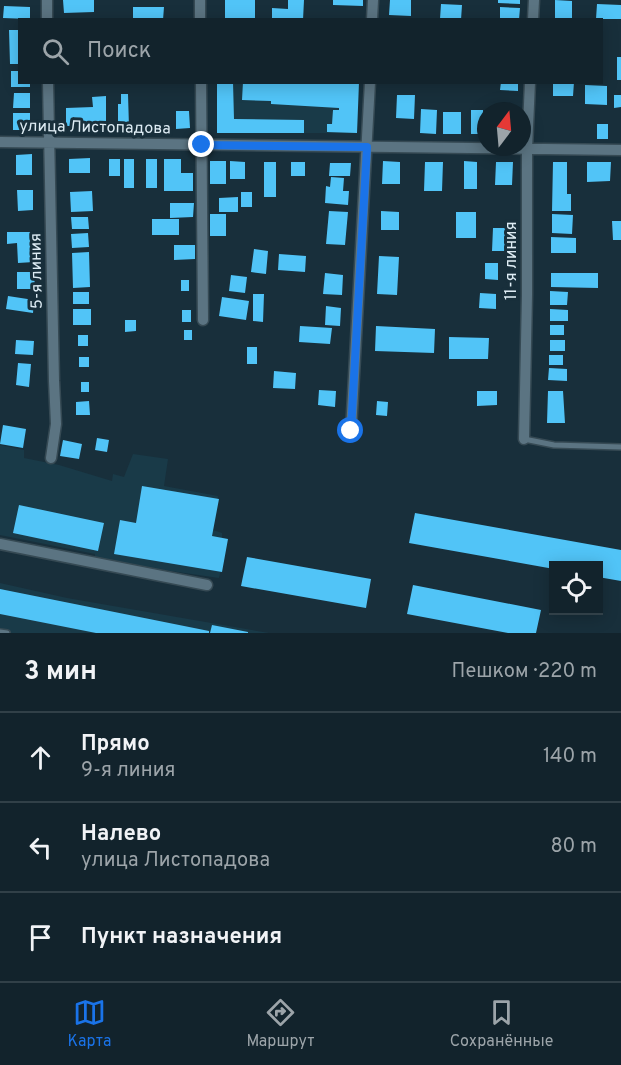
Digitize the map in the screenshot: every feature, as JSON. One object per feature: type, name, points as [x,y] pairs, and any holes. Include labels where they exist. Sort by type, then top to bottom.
[{"type":"street","points":[[46,0],[47,18]]},
{"type":"street","points":[[200,0],[200,18]]},
{"type":"street","points":[[372,18],[373,0]]},
{"type":"street","points":[[533,18],[534,0]]},
{"type":"street","name":"5-я линия","points":[[48,84],[56,424],[51,458]]},
{"type":"street","points":[[201,84],[203,320]]},
{"type":"street","points":[[351,431],[370,84]]},
{"type":"street","name":"11-я линия","points":[[529,102],[530,84]]},
{"type":"street","name":"улица Листопадова","points":[[0,142],[477,148]]},
{"type":"street","name":"улица Листопадова","points":[[531,149],[621,150]]},
{"type":"street","name":"11-я линия","points":[[524,439],[527,156]]},
{"type":"street","points":[[0,544],[207,585]]},
{"type":"lane","points":[[524,439],[554,445],[621,447]]},
{"type":"lane","points":[[0,632],[7,633]]},
{"type":"shaded area","points":[[217,84],[359,84],[357,133],[217,133]]},
{"type":"shaded area","points":[[0,445],[24,450],[24,458],[59,465],[112,481],[113,474],[124,477],[133,454],[168,459],[164,486],[218,496],[213,530],[222,533],[222,540],[227,543],[219,578],[95,560],[95,554],[0,535]]},
{"type":"shaded area","points":[[0,583],[67,598],[269,633],[0,633]]},
{"type":"building","points":[[63,0],[94,0],[94,12],[64,13]]},
{"type":"building","points":[[225,0],[255,0],[255,18],[225,18]]},
{"type":"building","points":[[288,0],[304,0],[303,18],[272,18],[272,8],[288,9]]},
{"type":"building","points":[[333,0],[363,0],[363,6],[333,5]]},
{"type":"building","points":[[390,0],[411,0],[411,16],[389,15]]},
{"type":"building","points":[[498,0],[520,0],[520,4],[498,3]]},
{"type":"building","points":[[555,0],[572,1],[572,18],[555,18]]},
{"type":"building","points":[[441,4],[462,5],[461,18],[440,18]]},
{"type":"building","points":[[597,4],[621,5],[621,19],[596,18]]},
{"type":"building","points":[[4,6],[30,7],[30,18],[3,18]]},
{"type":"building","points":[[133,7],[164,7],[163,18],[133,18]]},
{"type":"building","points":[[500,7],[520,8],[519,18],[500,18]]},
{"type":"building","points":[[9,30],[18,30],[18,64],[10,64]]},
{"type":"building","points":[[617,57],[621,57],[621,80],[617,80]]},
{"type":"building","points":[[11,71],[18,71],[18,84],[30,84],[30,87],[11,87]]},
{"type":"building","points":[[217,84],[233,84],[234,119],[304,120],[304,133],[217,133]]},
{"type":"building","points":[[243,84],[359,84],[357,133],[327,132],[327,124],[332,124],[333,110],[339,110],[339,108],[242,100]]},
{"type":"building","points":[[501,84],[518,84],[518,91],[500,90]]},
{"type":"building","points":[[553,84],[574,84],[573,96],[553,96]]},
{"type":"building","points":[[585,85],[607,86],[607,105],[585,104]]},
{"type":"building","points":[[14,93],[30,93],[30,108],[13,108]]},
{"type":"building","points":[[121,94],[128,94],[129,127],[118,127],[118,104],[121,104]]},
{"type":"building","points":[[397,95],[415,95],[414,119],[396,118]]},
{"type":"building","points":[[614,95],[621,95],[621,107],[614,108]]},
{"type":"building","points":[[106,96],[106,126],[66,126],[66,108],[93,107],[92,97]]},
{"type":"building","points":[[421,109],[437,110],[436,134],[420,133]]},
{"type":"building","points":[[471,110],[477,110],[477,134],[471,134]]},
{"type":"building","points":[[176,111],[189,111],[190,128],[176,129]]},
{"type":"building","points":[[443,112],[461,112],[461,134],[443,134]]},
{"type":"building","points":[[13,113],[30,113],[30,130],[13,130]]},
{"type":"building","points":[[597,124],[608,124],[608,139],[597,139]]},
{"type":"building","points":[[32,154],[32,175],[16,175],[16,155]]},
{"type":"building","points":[[90,158],[90,173],[69,173],[69,159]]},
{"type":"building","points":[[109,159],[120,159],[120,176],[109,176]]},
{"type":"building","points":[[124,159],[134,159],[134,188],[124,188]]},
{"type":"building","points":[[146,159],[157,159],[157,188],[146,188]]},
{"type":"building","points":[[164,159],[181,159],[181,173],[193,173],[193,191],[164,191]]},
{"type":"building","points":[[210,161],[226,161],[226,184],[210,184]]},
{"type":"building","points":[[230,161],[245,162],[245,179],[230,179]]},
{"type":"building","points":[[383,161],[400,162],[400,184],[382,184]]},
{"type":"building","points":[[464,161],[477,162],[477,189],[464,189]]},
{"type":"building","points":[[264,162],[276,162],[276,197],[264,197]]},
{"type":"building","points":[[291,162],[305,162],[305,176],[291,176]]},
{"type":"building","points":[[425,162],[443,162],[442,191],[424,191]]},
{"type":"building","points":[[496,162],[513,162],[512,185],[495,185]]},
{"type":"building","points":[[553,162],[567,162],[567,194],[571,194],[571,211],[552,211]]},
{"type":"building","points":[[587,162],[611,162],[610,181],[587,182]]},
{"type":"building","points":[[330,163],[351,163],[350,176],[329,176]]},
{"type":"building","points":[[331,177],[344,178],[343,191],[349,191],[348,205],[325,203],[326,186],[330,187]]},
{"type":"building","points":[[17,190],[33,190],[33,210],[18,211]]},
{"type":"building","points":[[92,191],[93,211],[71,212],[70,192]]},
{"type":"building","points":[[241,192],[252,192],[252,207],[241,207]]},
{"type":"building","points":[[238,197],[238,212],[219,212],[219,198]]},
{"type":"building","points":[[170,203],[194,203],[193,217],[170,218]]},
{"type":"building","points":[[329,211],[348,212],[345,245],[326,244]]},
{"type":"building","points":[[381,211],[399,212],[399,230],[381,230]]},
{"type":"building","points":[[456,212],[476,212],[476,238],[456,238]]},
{"type":"building","points":[[210,214],[226,214],[226,236],[210,236]]},
{"type":"building","points":[[552,214],[573,215],[572,234],[552,233]]},
{"type":"building","points":[[71,217],[88,217],[89,229],[72,229]]},
{"type":"building","points":[[152,219],[179,219],[179,235],[152,235]]},
{"type":"building","points":[[612,221],[621,221],[621,240],[613,240]]},
{"type":"building","points":[[493,228],[508,228],[508,251],[492,251]]},
{"type":"building","points":[[7,232],[33,232],[34,262],[18,263],[17,243],[7,244]]},
{"type":"building","points":[[88,233],[89,247],[72,248],[71,234]]},
{"type":"building","points":[[551,237],[576,238],[576,253],[551,253]]},
{"type":"building","points":[[174,245],[195,245],[195,259],[174,260]]},
{"type":"building","points":[[254,249],[268,251],[266,274],[251,272]]},
{"type":"building","points":[[89,252],[90,287],[73,288],[72,253]]},
{"type":"building","points":[[279,254],[306,256],[305,272],[278,270]]},
{"type":"building","points":[[379,256],[399,257],[397,295],[377,294]]},
{"type":"building","points":[[485,263],[498,263],[498,280],[485,279]]},
{"type":"building","points":[[17,272],[34,272],[35,289],[17,289]]},
{"type":"building","points":[[325,273],[343,275],[342,295],[323,294]]},
{"type":"building","points":[[551,273],[598,273],[598,288],[551,287]]},
{"type":"building","points":[[231,275],[247,277],[245,293],[229,291]]},
{"type":"building","points":[[181,280],[189,280],[189,291],[181,291]]},
{"type":"building","points":[[550,291],[568,292],[567,305],[550,305]]},
{"type":"building","points":[[73,292],[89,292],[89,304],[73,304]]},
{"type":"building","points":[[480,293],[496,294],[496,309],[479,308]]},
{"type":"building","points":[[253,294],[264,294],[263,322],[253,321]]},
{"type":"building","points":[[8,296],[34,300],[33,313],[6,309]]},
{"type":"building","points":[[222,297],[249,301],[246,320],[219,316]]},
{"type":"building","points":[[326,306],[341,308],[340,326],[325,325]]},
{"type":"building","points":[[73,309],[91,309],[91,325],[73,325]]},
{"type":"building","points":[[550,309],[568,310],[568,321],[550,321]]},
{"type":"building","points":[[182,310],[191,310],[191,322],[182,322]]},
{"type":"building","points":[[125,320],[136,320],[136,331],[125,332]]},
{"type":"building","points":[[550,325],[564,325],[564,335],[550,335]]},
{"type":"building","points":[[300,326],[332,328],[330,344],[299,342]]},
{"type":"building","points":[[376,326],[435,329],[434,353],[375,351]]},
{"type":"building","points":[[184,330],[192,330],[192,340],[184,340]]},
{"type":"building","points":[[78,335],[88,335],[88,346],[78,346]]},
{"type":"building","points":[[449,337],[489,338],[488,359],[449,359]]},
{"type":"building","points":[[16,340],[34,341],[33,355],[15,354]]},
{"type":"building","points":[[550,340],[565,340],[565,351],[550,351]]},
{"type":"building","points":[[247,347],[257,347],[257,364],[247,364]]},
{"type":"building","points":[[549,355],[563,355],[563,365],[549,365]]},
{"type":"building","points":[[79,357],[89,357],[89,367],[79,367]]},
{"type":"building","points":[[18,363],[31,364],[29,387],[16,385]]},
{"type":"building","points":[[549,368],[567,369],[567,381],[548,380]]},
{"type":"building","points":[[274,371],[296,373],[295,389],[273,388]]},
{"type":"building","points":[[81,382],[89,382],[89,392],[81,392]]},
{"type":"building","points":[[319,390],[336,391],[335,407],[318,405]]},
{"type":"building","points":[[477,391],[497,391],[497,405],[477,406]]},
{"type":"building","points":[[548,391],[563,391],[565,423],[547,423]]},
{"type":"building","points":[[89,401],[90,415],[76,415],[76,402]]},
{"type":"building","points":[[377,401],[388,402],[387,416],[376,415]]},
{"type":"building","points":[[3,425],[26,429],[23,448],[0,444]]},
{"type":"building","points":[[97,438],[109,440],[107,452],[95,450]]},
{"type":"building","points":[[63,440],[82,444],[79,459],[60,456]]},
{"type":"building","points":[[142,486],[219,499],[212,536],[228,539],[222,572],[114,554],[120,520],[136,523]]},
{"type":"building","points":[[19,505],[104,523],[98,551],[13,533]]},
{"type":"building","points":[[415,513],[621,550],[621,581],[603,578],[603,561],[549,561],[549,568],[409,543]]},
{"type":"building","points":[[247,557],[371,579],[366,608],[241,586]]},
{"type":"building","points":[[413,585],[541,610],[536,633],[508,633],[407,614]]},
{"type":"building","points":[[0,589],[209,631],[209,633],[96,633],[0,614]]},
{"type":"building","points":[[212,625],[248,632],[248,633],[210,633]]},
{"type":"route","points":[[202,145],[367,147],[351,431]]}]
